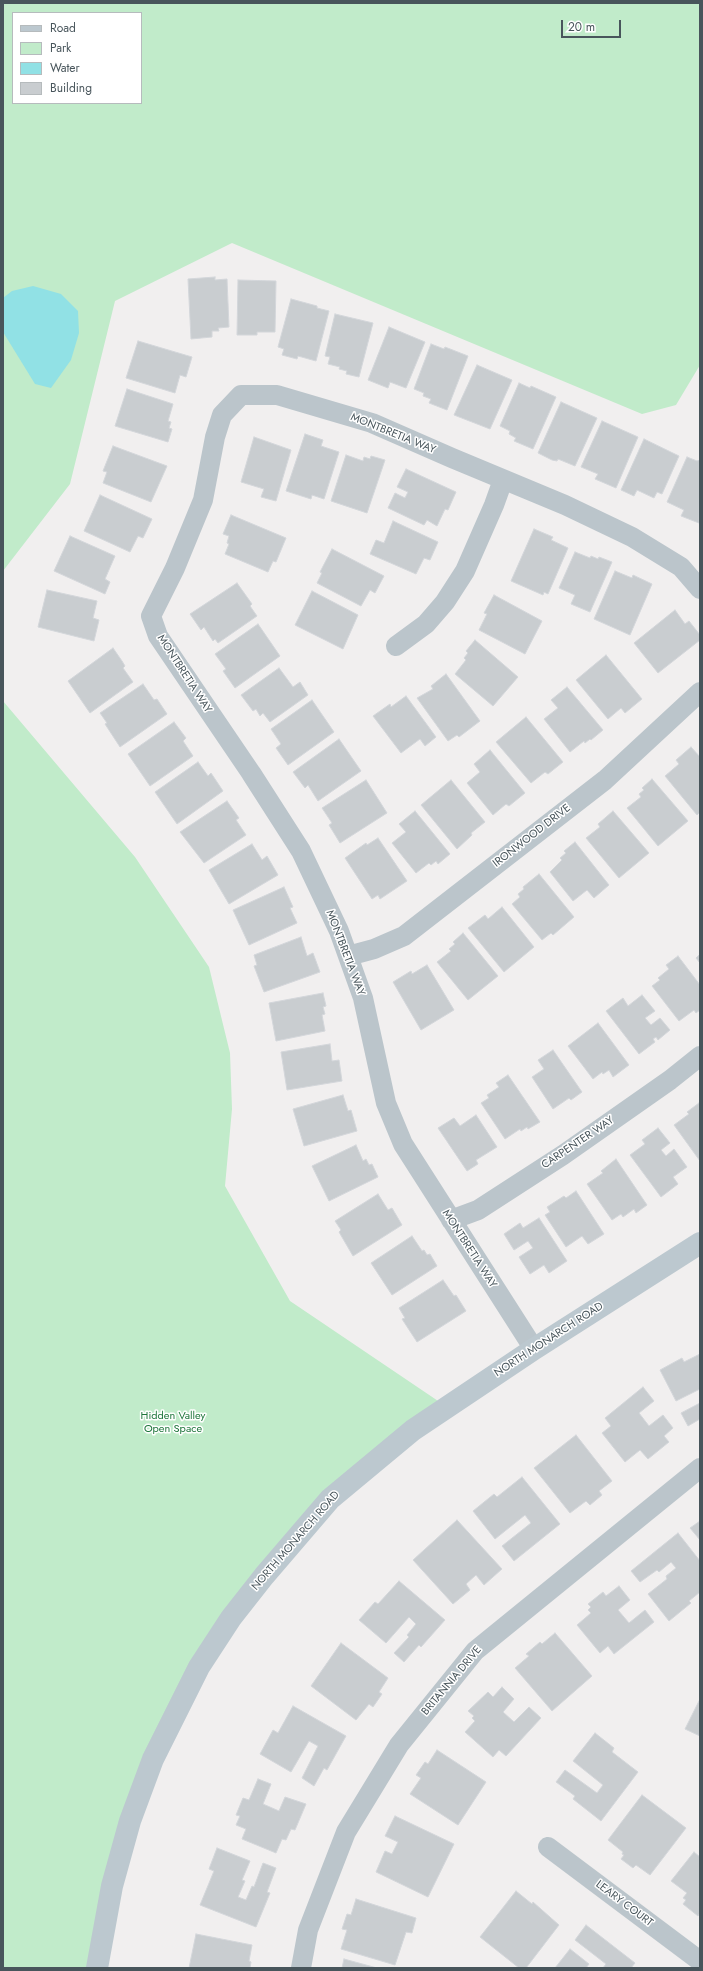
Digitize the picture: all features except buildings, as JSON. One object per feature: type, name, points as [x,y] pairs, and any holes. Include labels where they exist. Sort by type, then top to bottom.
[{"type":"street","name":"MONTBRETIA WAY","points":[[534,1348],[403,1144],[386,1103],[363,998],[339,931],[301,851],[251,773],[158,636],[151,616],[175,568],[203,500],[215,437],[222,416],[241,395],[277,395],[372,422],[503,480],[566,505],[632,536],[681,567],[700,589]]},
{"type":"street","points":[[396,646],[426,624],[446,602],[465,571],[494,505],[503,480]]},
{"type":"street","name":"IRONWOOD DRIVE","points":[[348,956],[374,949],[404,936],[605,780],[700,692]]},
{"type":"street","name":"CARPENTER WAY","points":[[451,1220],[478,1210],[563,1155],[670,1080],[700,1056]]},
{"type":"street","name":"NORTH MONARCH ROAD","points":[[97,1968],[112,1886],[132,1814],[153,1759],[199,1667],[230,1618],[330,1499],[413,1430],[534,1348],[700,1243]]},
{"type":"street","name":"BRITANNIA DRIVE","points":[[301,1968],[308,1930],[346,1832],[399,1745],[475,1651],[700,1468]]},
{"type":"street","name":"LEARY COURT","points":[[548,1847],[700,1961]]},
{"type":"green space","points":[[3,3],[700,3],[700,365],[676,405],[642,414],[232,243],[115,301],[70,484],[3,571]]},
{"type":"green space","name":"Hidden Valley Open Space","points":[[3,701],[135,857],[209,967],[230,1053],[232,1109],[225,1186],[290,1301],[447,1407],[413,1430],[264,1576],[153,1759],[97,1968],[3,1968]]},
{"type":"water","points":[[33,286],[61,294],[78,311],[79,333],[71,360],[51,388],[35,384],[3,332],[3,298],[12,291]]}]
